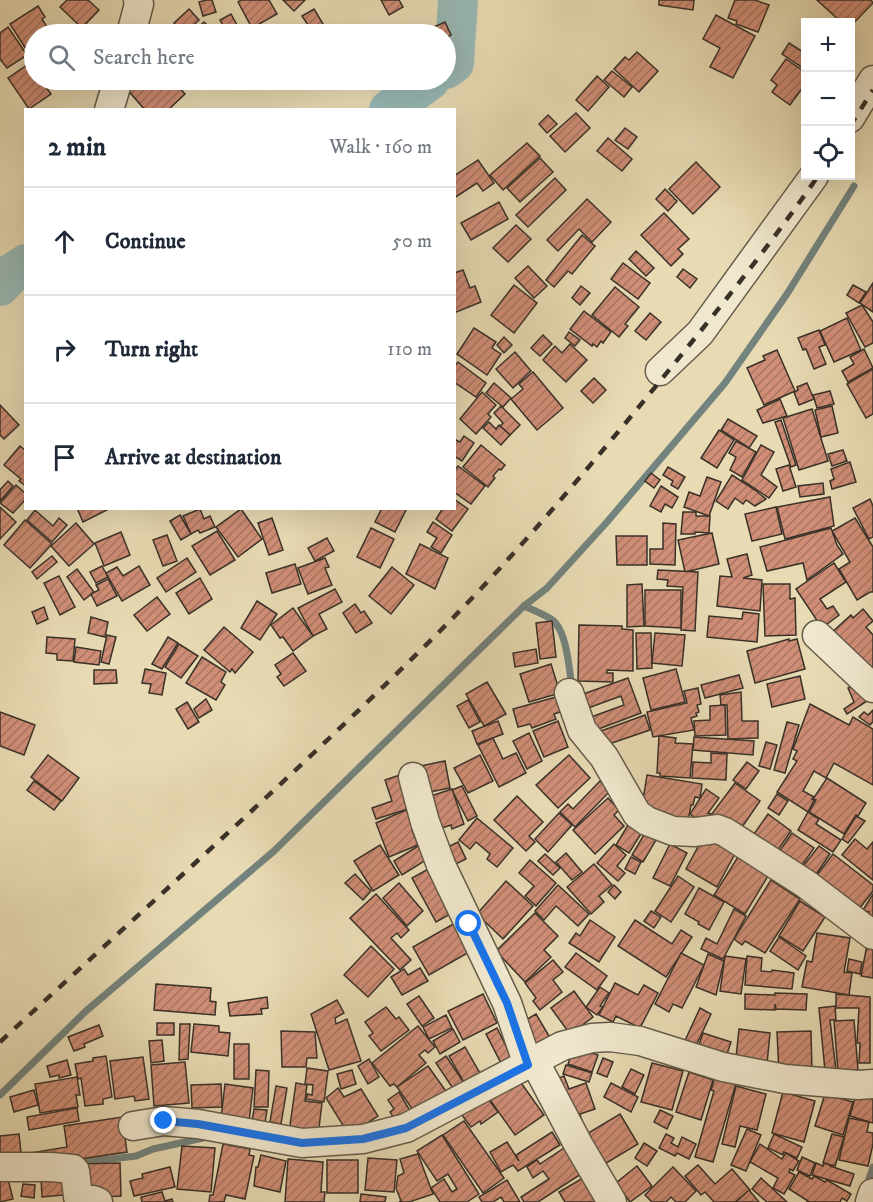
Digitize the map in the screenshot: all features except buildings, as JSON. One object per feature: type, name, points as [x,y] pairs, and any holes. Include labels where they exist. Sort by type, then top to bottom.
[{"type":"street","points":[[134,24],[138,0]]},
{"type":"street","points":[[855,110],[873,80]]},
{"type":"street","points":[[110,108],[115,90]]},
{"type":"street","points":[[660,371],[700,333],[811,180]]},
{"type":"street","points":[[817,635],[873,688]]},
{"type":"street","points":[[568,693],[582,730],[604,757],[637,814],[647,821],[673,831],[695,832],[717,829],[725,832],[806,884],[873,935]]},
{"type":"street","points":[[413,777],[441,865],[507,1003],[528,1065]]},
{"type":"street","points":[[133,1126],[164,1121],[198,1124],[302,1143],[363,1139],[406,1128],[562,1046],[592,1038],[609,1037],[640,1041],[723,1067],[775,1077],[858,1085],[873,1084]]},
{"type":"street","points":[[528,1065],[536,1064],[578,1144],[612,1202]]},
{"type":"street","points":[[0,1167],[73,1169],[80,1200],[98,1202]]},
{"type":"street","points":[[870,1202],[873,1193]]},
{"type":"waterway","points":[[456,32],[458,0]]},
{"type":"waterway","points":[[392,108],[416,90]]},
{"type":"waterway","points":[[0,1095],[86,1011],[274,851],[524,606],[547,588],[607,522],[725,383],[787,294],[854,186]]},
{"type":"waterway","points":[[0,286],[12,273],[24,265]]},
{"type":"waterway","points":[[524,606],[551,619],[561,631],[572,687]]},
{"type":"waterway","points":[[77,1163],[136,1156],[153,1149],[203,1138]]},
{"type":"waterway","points":[[866,1188],[873,1167]]},
{"type":"railway","points":[[855,118],[873,90]]},
{"type":"railway","points":[[0,1042],[385,685],[491,578],[541,523],[638,408],[753,265],[815,180]]},
{"type":"route","points":[[164,1121],[198,1124],[302,1143],[363,1139],[406,1128],[528,1065],[507,1003],[469,924]]}]
